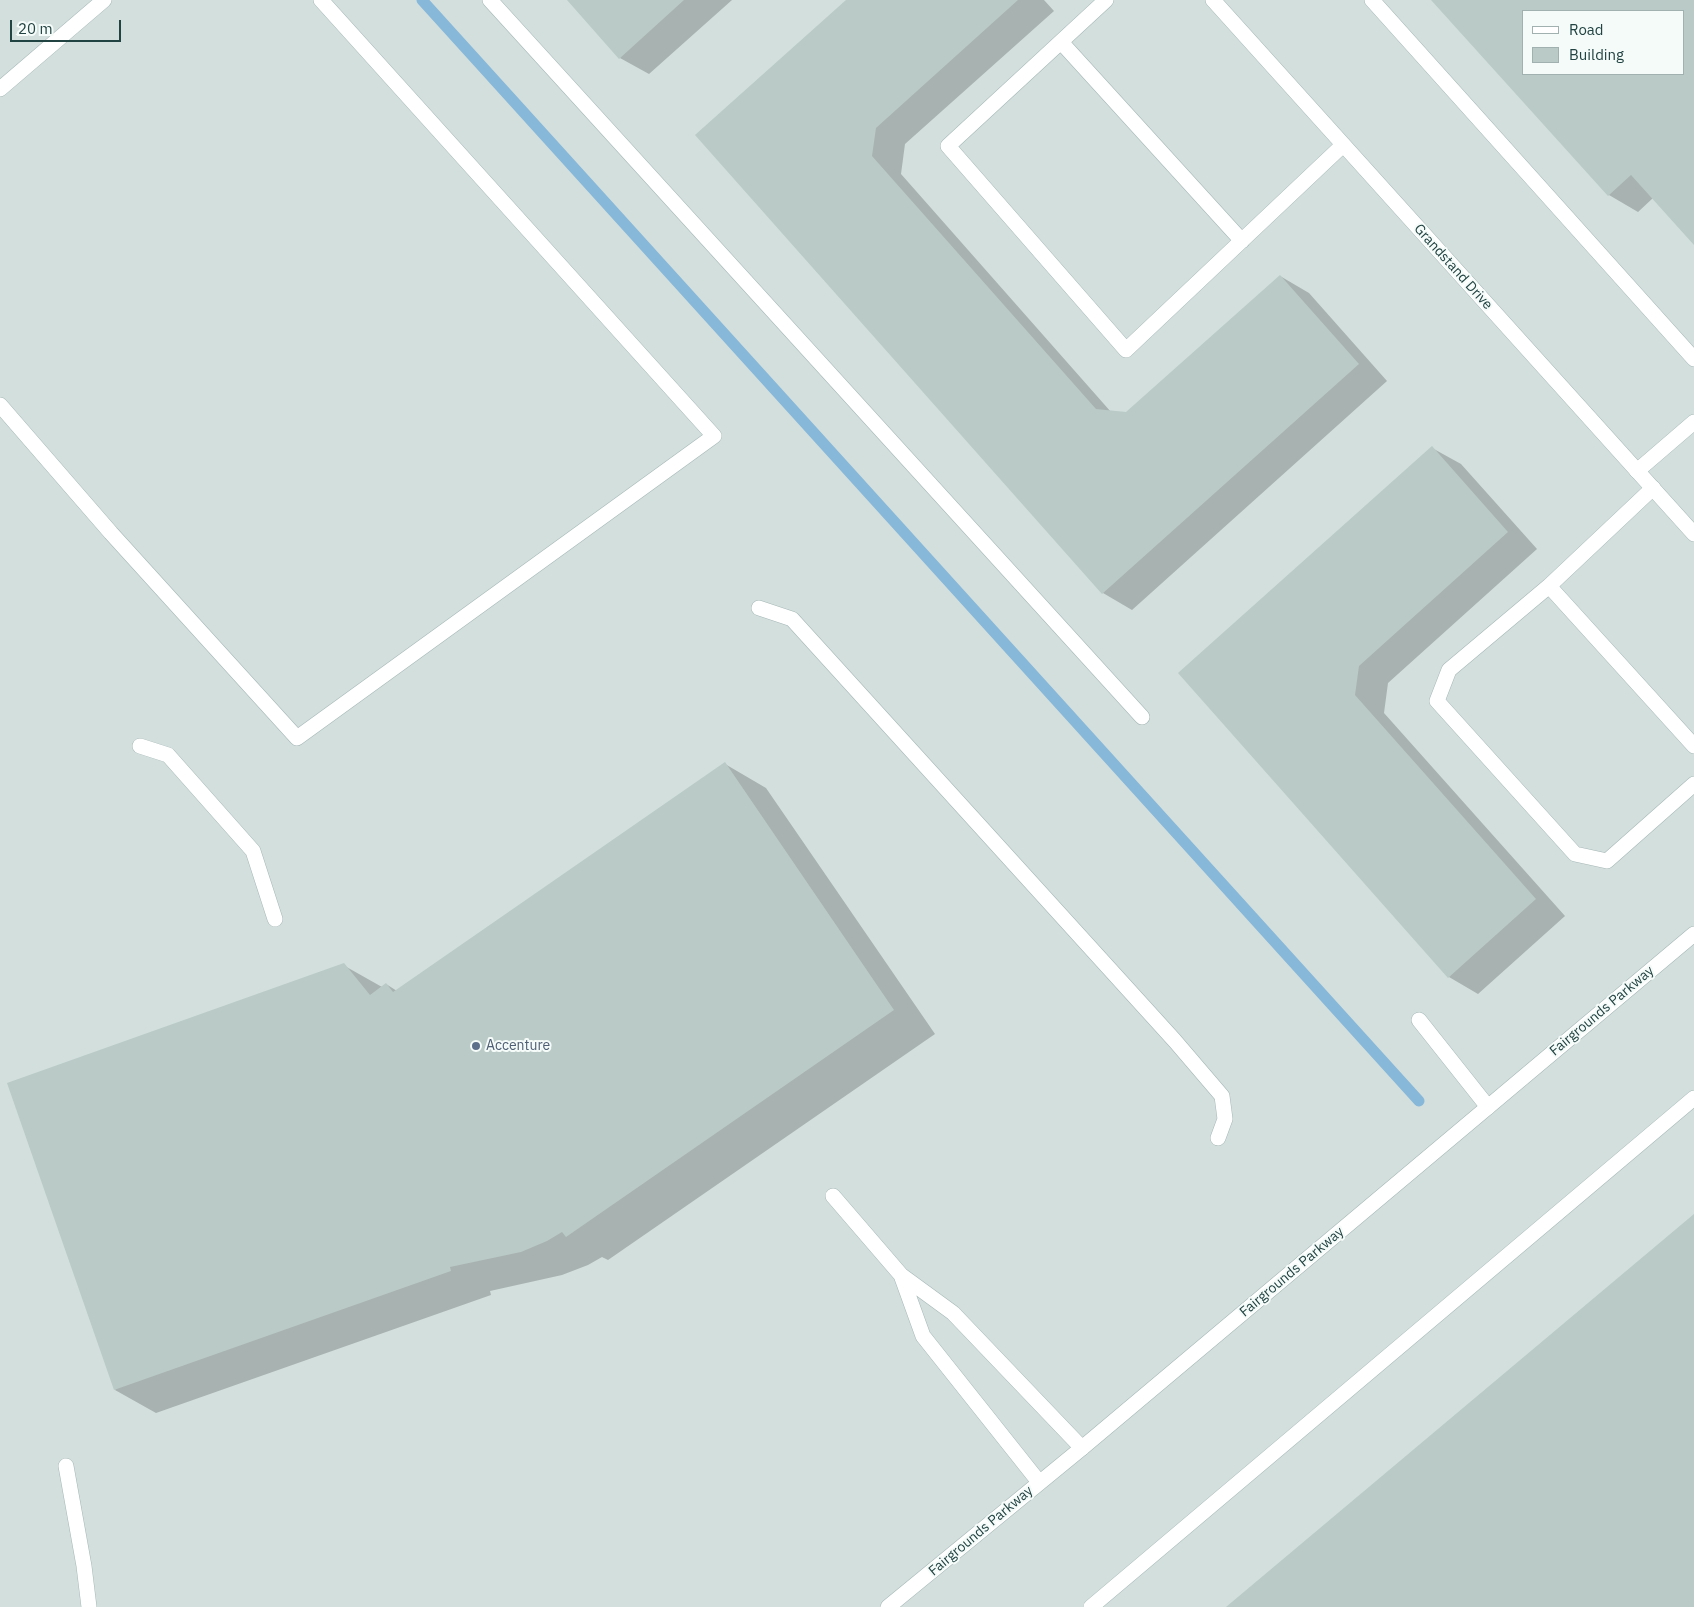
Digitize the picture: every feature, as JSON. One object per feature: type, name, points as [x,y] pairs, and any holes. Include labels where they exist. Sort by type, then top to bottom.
[{"type":"street","points":[[0,89],[104,0]]},
{"type":"street","points":[[0,405],[112,533],[297,738],[714,436],[321,0]]},
{"type":"street","points":[[490,0],[1142,717]]},
{"type":"street","points":[[1106,0],[948,146],[1126,350],[1344,145]]},
{"type":"street","name":"Grandstand Drive","points":[[1213,0],[1694,534]]},
{"type":"street","points":[[1372,0],[1694,359]]},
{"type":"street","points":[[1061,42],[1242,241]]},
{"type":"street","points":[[1637,471],[1694,422]]},
{"type":"street","points":[[1652,488],[1549,586],[1449,670],[1437,701],[1575,854],[1607,861],[1694,784]]},
{"type":"street","points":[[1549,586],[1694,746]]},
{"type":"street","points":[[759,608],[792,619],[1175,1041],[1222,1096],[1225,1119],[1218,1138]]},
{"type":"street","points":[[140,746],[168,755],[253,851],[275,919]]},
{"type":"street","name":"Fairgrounds Parkway","points":[[888,1607],[1082,1448],[1694,934]]},
{"type":"street","points":[[1418,1020],[1488,1107]]},
{"type":"street","points":[[1091,1607],[1694,1098]]},
{"type":"street","points":[[833,1196],[902,1275],[954,1313],[1082,1448]]},
{"type":"street","points":[[902,1275],[923,1336],[1039,1482]]},
{"type":"street","points":[[66,1466],[84,1566],[89,1607]]},
{"type":"shaded area","points":[[0,0],[1694,0],[1694,1607],[0,1607]]},
{"type":"building","points":[[567,0],[684,0],[619,59]]},
{"type":"building","points":[[846,0],[1018,0],[876,128],[872,156],[1096,409],[1126,412],[1280,275],[1359,364],[1102,594],[695,135]]},
{"type":"building","points":[[1431,0],[1694,0],[1694,245],[1631,175],[1608,196]]},
{"type":"building","points":[[1432,446],[1508,532],[1359,666],[1355,695],[1536,899],[1448,978],[1178,673]]},
{"type":"building","name":"Accenture","points":[[725,762],[894,1010],[566,1237],[562,1232],[547,1241],[521,1252],[450,1267],[451,1271],[114,1390],[7,1083],[344,963],[370,995],[386,983],[393,992]]},
{"type":"building","points":[[1694,1214],[1694,1607],[1226,1607]]},
{"type":"waterway","points":[[422,0],[1419,1101]]},
{"type":"place","name":"Accenture","points":[[476,1046]]}]
